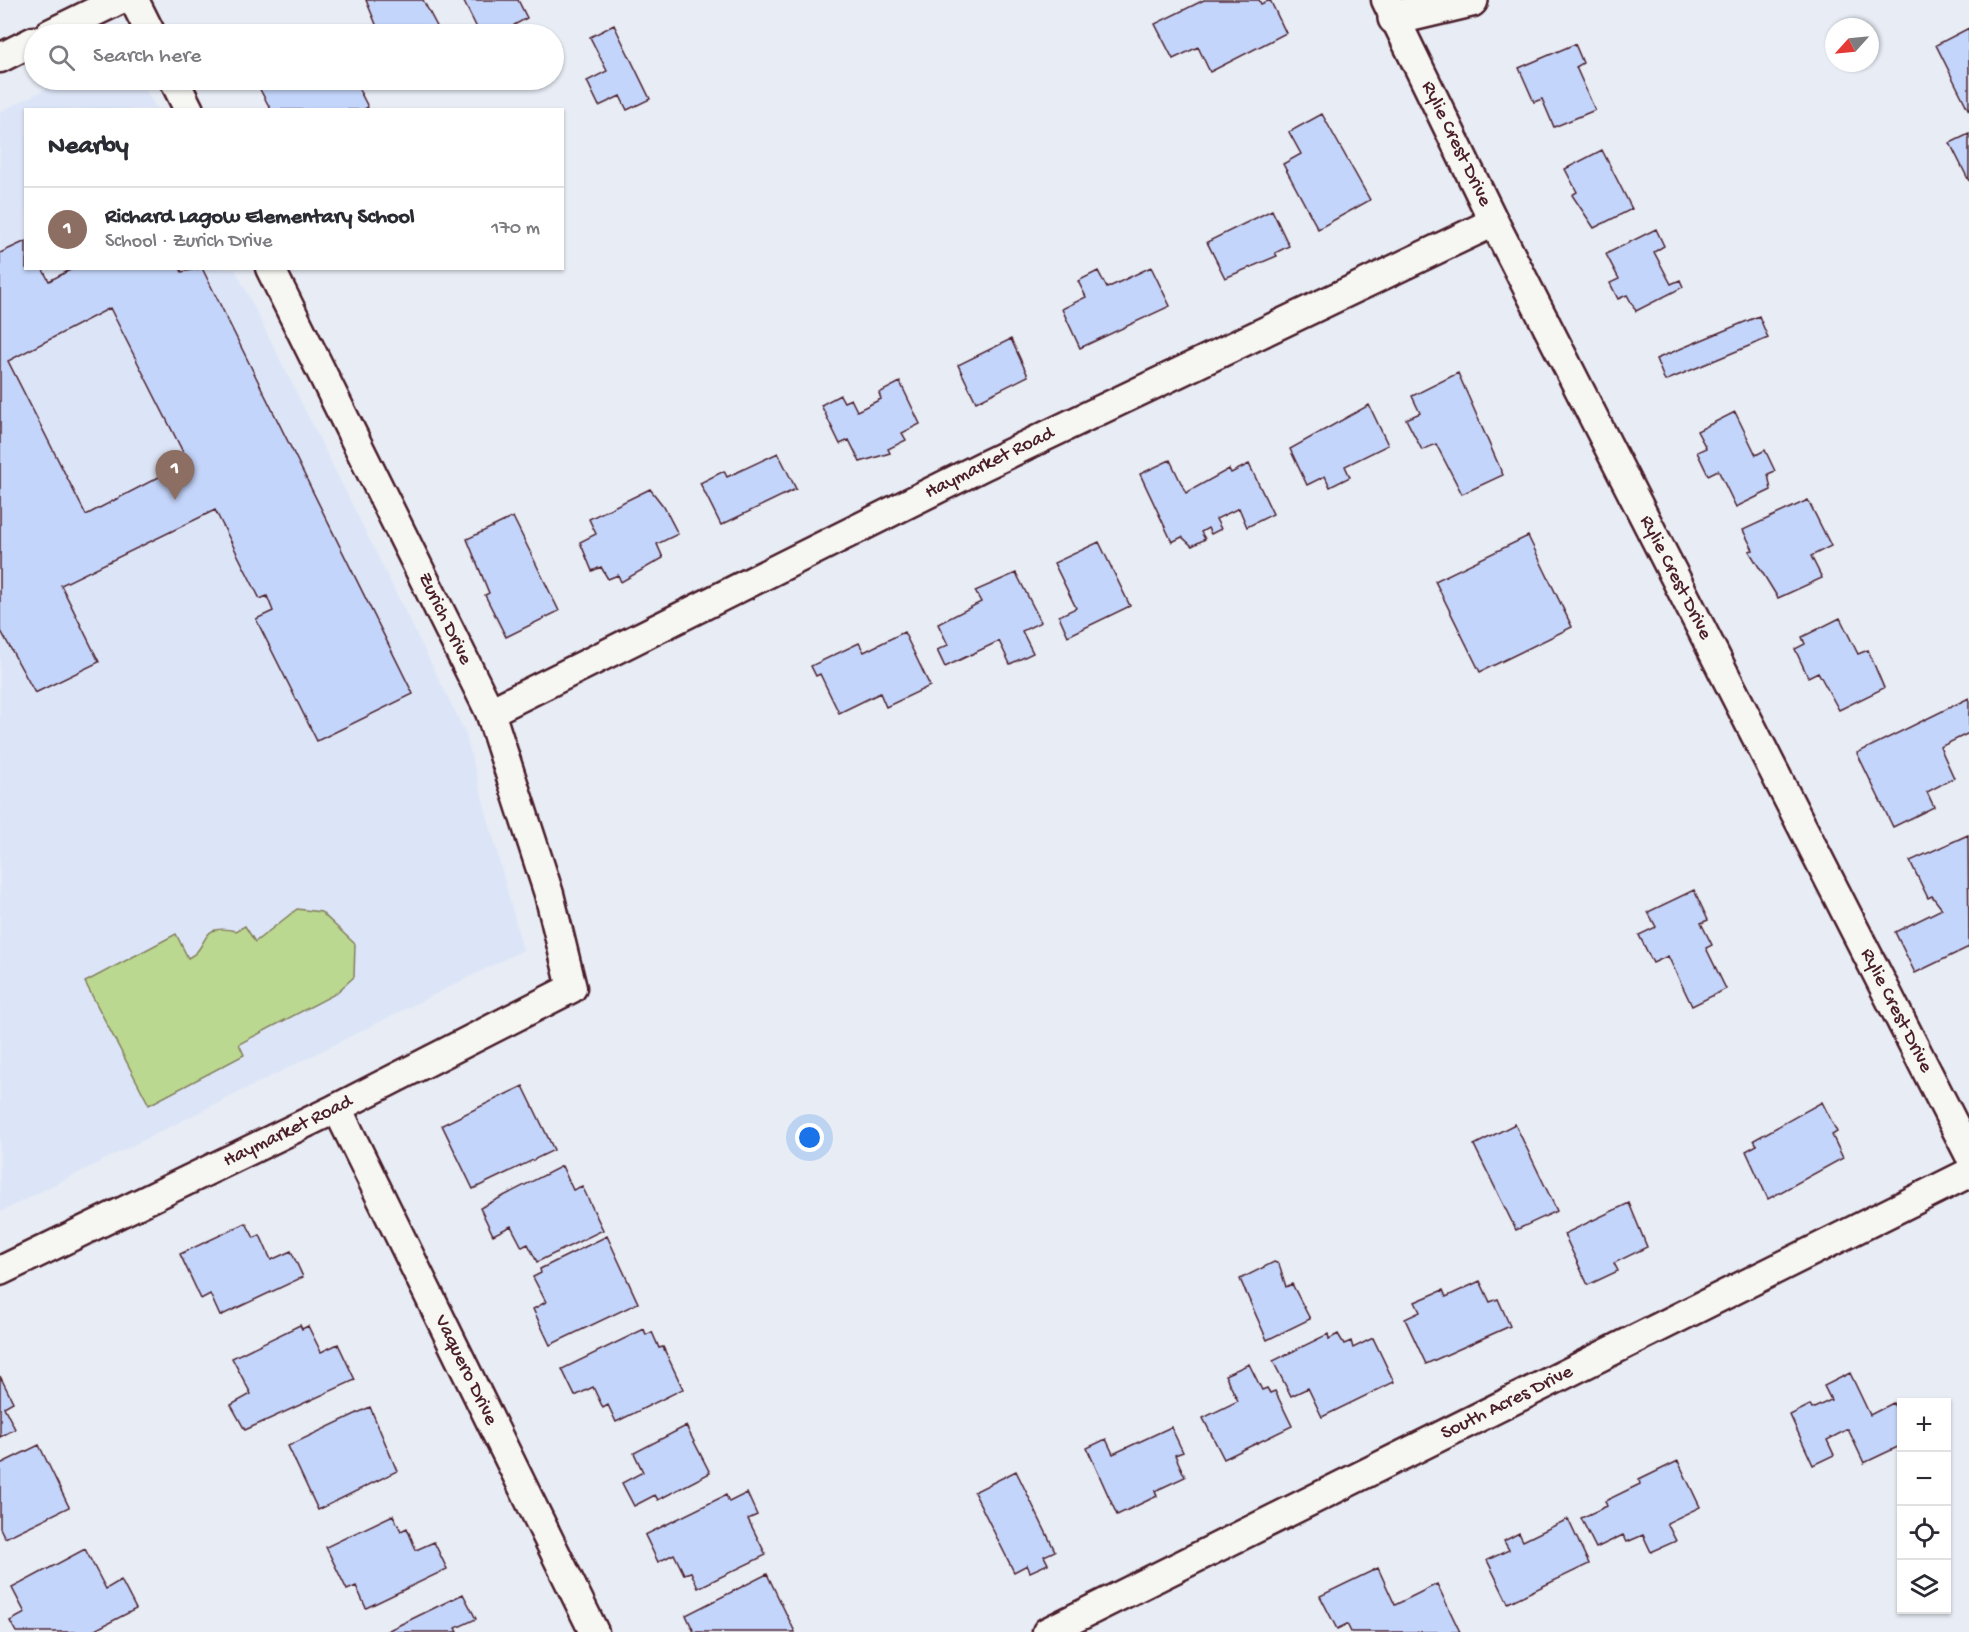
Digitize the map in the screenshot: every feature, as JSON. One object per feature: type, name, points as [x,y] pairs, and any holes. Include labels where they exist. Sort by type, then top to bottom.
[{"type":"street","points":[[70,24],[119,0]]},
{"type":"street","points":[[134,0],[147,24]]},
{"type":"street","points":[[1391,9],[1471,0]]},
{"type":"street","name":"Rylie Crest Drive","points":[[1391,9],[1494,222],[1969,1154]]},
{"type":"street","points":[[0,58],[24,46]]},
{"type":"street","points":[[179,90],[188,108]]},
{"type":"street","name":"Haymarket Road","points":[[490,712],[983,466],[1494,222]]},
{"type":"street","name":"Zurich Drive","points":[[271,270],[490,712],[549,894],[572,988]]},
{"type":"street","name":"Haymarket Road","points":[[0,1271],[337,1108],[572,988]]},
{"type":"street","name":"Vaquero Drive","points":[[337,1108],[594,1632]]},
{"type":"street","name":"South Acres Drive","points":[[1047,1632],[1969,1173]]},
{"type":"shaded area","points":[[45,90],[146,90],[155,108],[24,108],[24,270],[235,270],[465,732],[523,950],[0,1212],[0,112]]},
{"type":"green space","points":[[297,909],[321,912],[355,944],[354,977],[335,994],[239,1044],[244,1055],[149,1105],[85,982],[176,934],[188,958],[215,930],[236,931],[245,926],[255,942]]},
{"type":"building","points":[[366,0],[423,0],[436,24],[376,24]]},
{"type":"building","points":[[463,0],[518,0],[527,18],[516,24],[475,24]]},
{"type":"building","points":[[1204,0],[1259,0],[1261,4],[1270,0],[1286,33],[1210,72],[1198,47],[1173,59],[1155,24]]},
{"type":"building","points":[[614,25],[650,99],[627,110],[620,96],[599,106],[587,81],[607,71],[590,37]]},
{"type":"building","points":[[1969,28],[1969,111],[1936,45]]},
{"type":"building","points":[[1575,44],[1583,63],[1576,67],[1595,110],[1554,127],[1542,99],[1534,102],[1519,68]]},
{"type":"building","points":[[260,90],[359,90],[368,107],[366,108],[270,108]]},
{"type":"building","points":[[1322,114],[1370,200],[1318,229],[1283,164],[1301,154],[1289,132]]},
{"type":"building","points":[[1969,134],[1969,181],[1950,143]]},
{"type":"building","points":[[1602,150],[1632,209],[1594,228],[1572,195],[1577,192],[1565,169]]},
{"type":"building","points":[[1272,210],[1289,246],[1275,253],[1277,256],[1225,278],[1207,242]]},
{"type":"building","points":[[1656,229],[1664,246],[1654,252],[1671,284],[1680,280],[1683,287],[1636,311],[1627,295],[1618,299],[1610,283],[1619,279],[1606,254]]},
{"type":"building","points":[[24,242],[24,270],[43,270],[49,281],[70,270],[181,270],[182,272],[203,270],[413,694],[317,741],[256,619],[273,611],[267,596],[260,599],[215,510],[61,585],[99,662],[35,693],[0,629],[0,253]],"holes":[[[110,308],[188,462],[86,515],[8,361]]]},
{"type":"building","points":[[1151,267],[1170,306],[1080,348],[1062,309],[1086,297],[1078,281],[1098,271],[1107,288]]},
{"type":"building","points":[[1759,316],[1768,338],[1665,381],[1656,359]]},
{"type":"building","points":[[1011,339],[1028,376],[976,402],[958,365]]},
{"type":"building","points":[[1458,373],[1503,475],[1462,494],[1436,444],[1422,450],[1406,419],[1420,413],[1412,396]]},
{"type":"building","points":[[900,382],[920,424],[902,433],[906,440],[888,449],[890,453],[860,462],[849,440],[840,444],[821,405],[840,395],[844,402],[851,399],[857,411],[881,399],[879,393]]},
{"type":"building","points":[[1369,405],[1388,445],[1345,466],[1350,477],[1330,487],[1325,476],[1307,485],[1290,449]]},
{"type":"building","points":[[1735,412],[1756,455],[1765,450],[1775,471],[1768,474],[1771,490],[1736,507],[1718,470],[1708,475],[1697,452],[1706,448],[1697,431]]},
{"type":"building","points":[[778,453],[796,489],[721,525],[700,483],[724,471],[727,477]]},
{"type":"building","points":[[1170,460],[1186,493],[1229,469],[1231,473],[1249,464],[1273,514],[1247,527],[1239,508],[1216,519],[1221,529],[1211,534],[1208,528],[1201,532],[1205,539],[1192,546],[1182,537],[1172,542],[1140,474]]},
{"type":"building","points":[[650,489],[664,507],[678,534],[657,544],[663,558],[621,582],[618,575],[608,579],[601,567],[592,571],[580,542],[596,534],[589,519]]},
{"type":"building","points":[[1808,500],[1831,546],[1811,556],[1822,578],[1778,598],[1749,551],[1753,550],[1743,530]]},
{"type":"building","points":[[513,517],[559,611],[506,637],[485,595],[489,593],[467,539]]},
{"type":"building","points":[[1528,536],[1572,627],[1480,672],[1435,581]]},
{"type":"building","points":[[1099,542],[1130,606],[1068,636],[1059,616],[1076,608],[1054,563]]},
{"type":"building","points":[[1016,573],[1041,622],[1022,631],[1033,653],[1010,664],[999,641],[945,667],[937,650],[948,645],[938,624],[981,602],[975,591]]},
{"type":"building","points":[[1840,618],[1858,654],[1868,650],[1884,688],[1839,710],[1818,672],[1808,677],[1795,649],[1805,644],[1802,637]]},
{"type":"building","points":[[904,632],[930,686],[886,707],[880,693],[839,713],[820,674],[816,676],[811,666],[859,643],[864,652]]},
{"type":"building","points":[[1969,698],[1969,733],[1940,747],[1954,778],[1927,792],[1934,807],[1893,827],[1857,753]]},
{"type":"building","points":[[1968,835],[1969,947],[1915,973],[1895,932],[1942,909],[1932,896],[1928,898],[1910,861]]},
{"type":"building","points":[[1694,890],[1708,920],[1701,923],[1712,945],[1706,948],[1726,989],[1692,1006],[1668,956],[1653,963],[1639,935],[1656,927],[1648,912]]},
{"type":"building","points":[[523,1086],[554,1150],[473,1189],[442,1125]]},
{"type":"building","points":[[1822,1102],[1837,1132],[1832,1135],[1843,1158],[1768,1199],[1746,1151],[1757,1145],[1754,1140]]},
{"type":"building","points":[[1515,1124],[1557,1211],[1516,1230],[1474,1145]]},
{"type":"building","points":[[562,1166],[573,1190],[582,1186],[603,1230],[537,1262],[528,1244],[522,1247],[511,1226],[493,1235],[480,1208]]},
{"type":"building","points":[[1629,1203],[1647,1247],[1614,1263],[1618,1271],[1588,1285],[1564,1234]]},
{"type":"building","points":[[246,1223],[254,1238],[260,1235],[271,1260],[291,1251],[303,1277],[220,1316],[210,1294],[201,1299],[180,1254]]},
{"type":"building","points":[[607,1236],[638,1303],[550,1345],[533,1309],[546,1302],[533,1277],[541,1273],[540,1269]]},
{"type":"building","points":[[1274,1262],[1279,1264],[1286,1287],[1292,1284],[1310,1319],[1267,1340],[1240,1279]]},
{"type":"building","points":[[1480,1281],[1490,1302],[1498,1299],[1510,1326],[1426,1364],[1405,1319],[1420,1312],[1415,1302],[1443,1290],[1446,1297]]},
{"type":"building","points":[[300,1325],[302,1329],[308,1326],[321,1352],[338,1344],[355,1380],[245,1430],[231,1405],[251,1394],[232,1358]]},
{"type":"building","points":[[644,1329],[646,1335],[652,1332],[659,1348],[663,1347],[683,1389],[616,1422],[608,1405],[603,1408],[593,1387],[575,1396],[562,1369]]},
{"type":"building","points":[[1328,1334],[1329,1339],[1338,1334],[1344,1344],[1351,1341],[1353,1348],[1373,1338],[1394,1382],[1322,1417],[1308,1388],[1291,1396],[1273,1361]]},
{"type":"building","points":[[1249,1364],[1262,1390],[1267,1388],[1270,1393],[1275,1391],[1292,1426],[1224,1459],[1203,1418],[1238,1401],[1225,1375]]},
{"type":"building","points":[[1850,1373],[1870,1415],[1893,1403],[1897,1411],[1897,1447],[1864,1463],[1848,1429],[1827,1440],[1834,1455],[1813,1465],[1790,1415],[1810,1405],[1812,1409],[1831,1400],[1824,1386]]},
{"type":"building","points":[[0,1376],[13,1402],[4,1407],[15,1429],[0,1437]]},
{"type":"building","points":[[370,1407],[397,1471],[318,1510],[288,1446]]},
{"type":"building","points":[[686,1426],[710,1473],[658,1500],[655,1495],[634,1506],[622,1483],[643,1472],[634,1453]]},
{"type":"building","points":[[1171,1427],[1183,1452],[1175,1455],[1185,1477],[1155,1491],[1157,1496],[1117,1515],[1087,1448],[1106,1439],[1113,1454]]},
{"type":"building","points":[[39,1445],[69,1507],[5,1538],[0,1528],[0,1464]]},
{"type":"building","points":[[1678,1461],[1700,1507],[1667,1523],[1676,1541],[1651,1552],[1643,1535],[1627,1542],[1623,1535],[1596,1548],[1581,1518],[1607,1506],[1605,1501],[1640,1484],[1639,1480]]},
{"type":"building","points":[[1016,1471],[1055,1551],[1044,1556],[1048,1564],[1030,1572],[1027,1565],[1014,1572],[974,1492]]},
{"type":"building","points":[[747,1493],[757,1515],[748,1519],[766,1555],[698,1588],[691,1572],[684,1574],[674,1554],[658,1562],[645,1535],[726,1495],[729,1502]]},
{"type":"building","points":[[393,1515],[401,1531],[407,1528],[416,1550],[434,1542],[447,1569],[366,1608],[356,1586],[347,1590],[326,1547]]},
{"type":"building","points":[[1568,1519],[1589,1564],[1508,1603],[1487,1560],[1509,1550],[1504,1541],[1519,1533],[1523,1541]]},
{"type":"building","points":[[85,1549],[106,1589],[121,1580],[136,1609],[91,1632],[16,1632],[10,1621],[25,1613],[12,1588]]},
{"type":"building","points":[[1378,1568],[1395,1605],[1437,1584],[1460,1632],[1351,1632],[1347,1624],[1337,1629],[1320,1596]]},
{"type":"building","points":[[767,1574],[795,1632],[694,1632],[686,1615]]},
{"type":"building","points":[[463,1594],[476,1619],[456,1628],[458,1632],[385,1632]]},
{"type":"place","name":"Richard Lagow Elementary School","points":[[175,500]]}]
